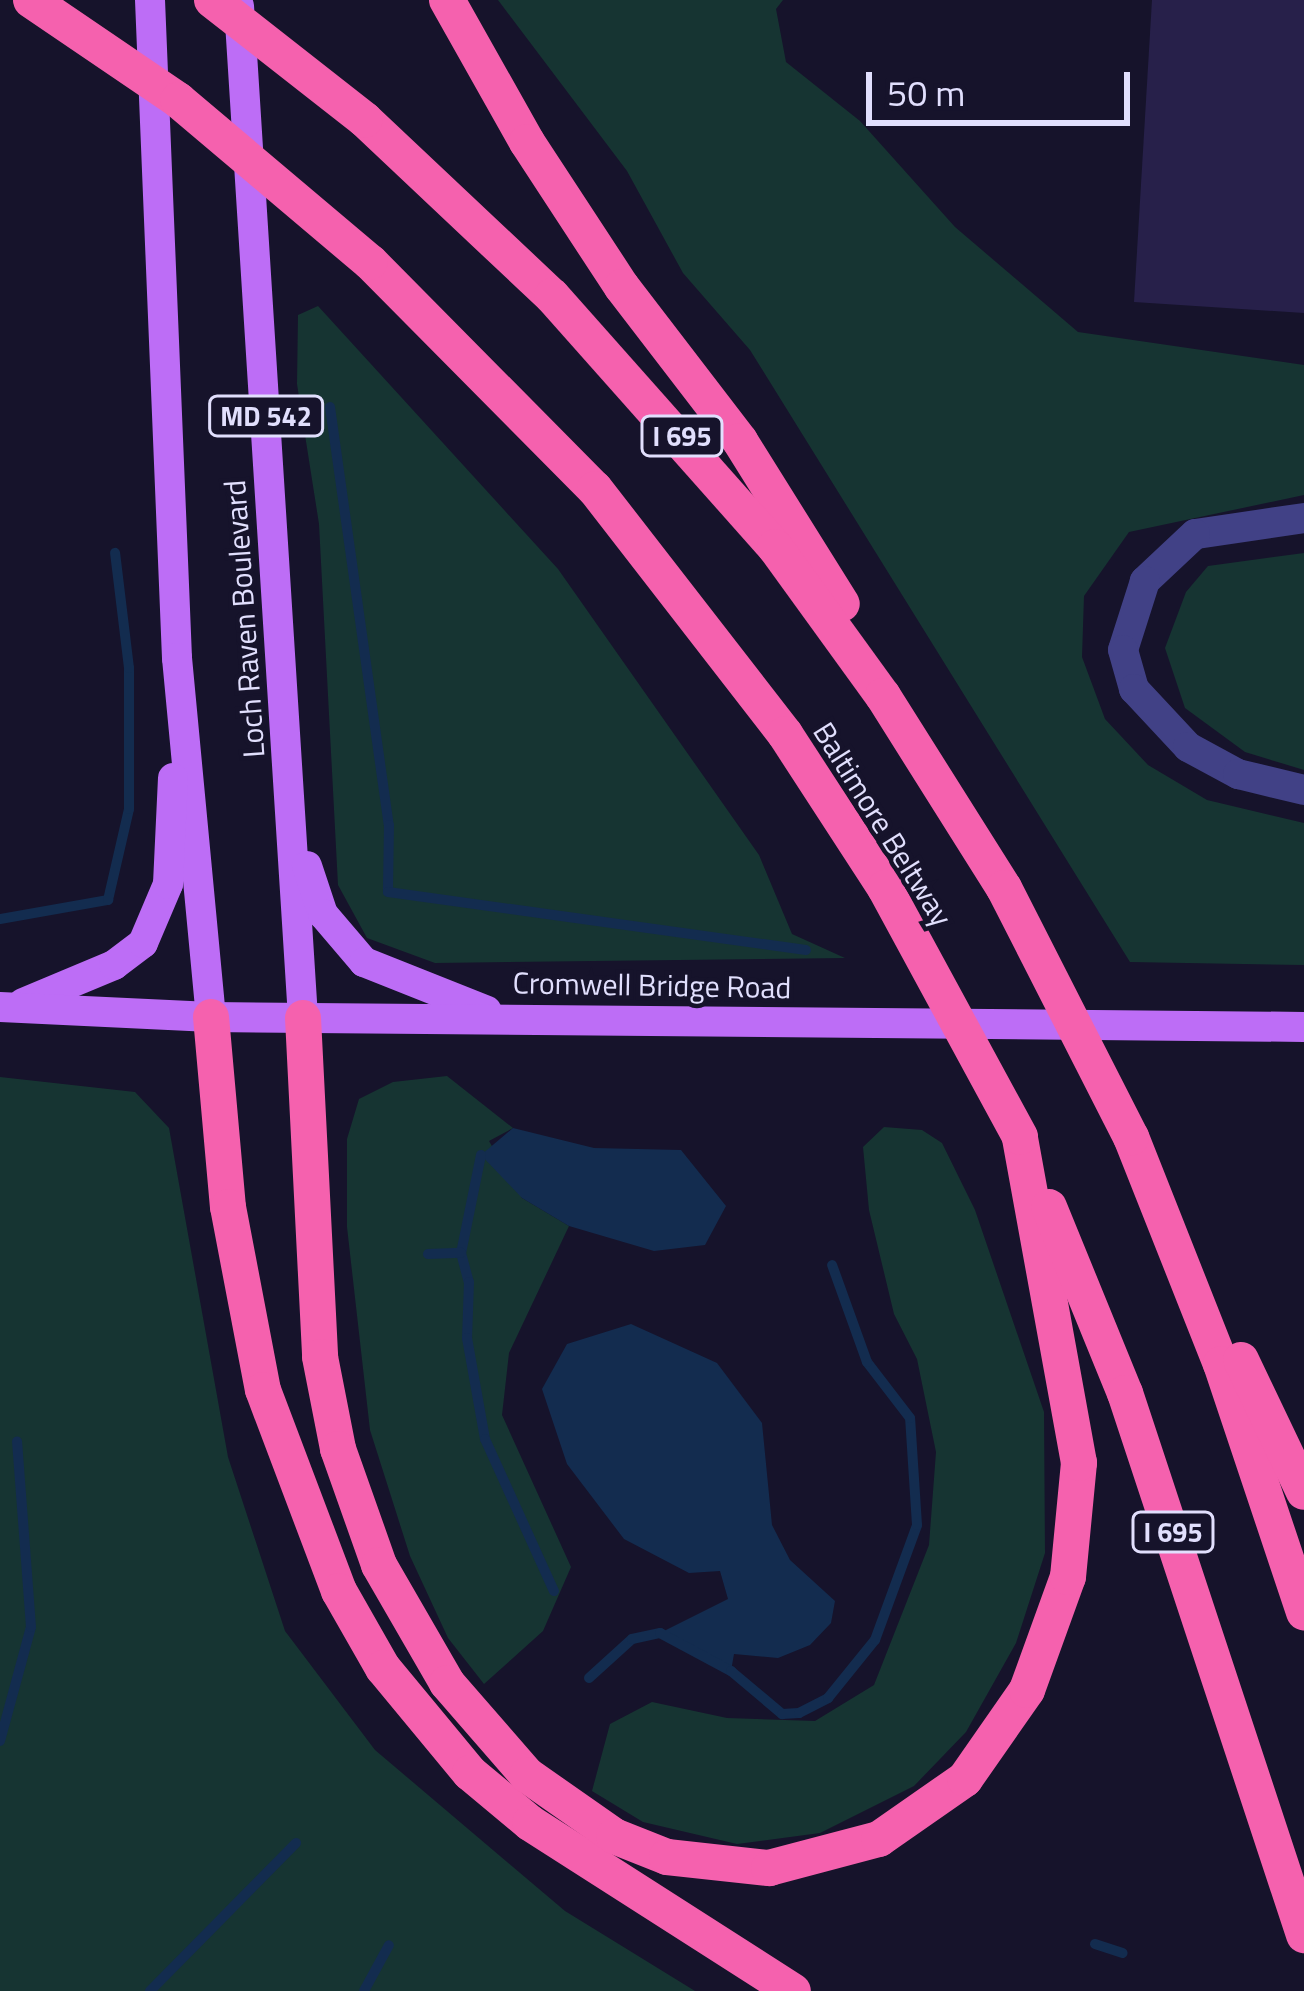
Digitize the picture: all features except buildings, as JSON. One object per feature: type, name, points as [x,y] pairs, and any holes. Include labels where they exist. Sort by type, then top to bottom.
[{"type":"highway","name":"Baltimore Beltway","points":[[31,0],[178,100],[370,262],[595,489],[736,667],[885,888],[1020,1137],[1125,1394],[1304,1935]]},
{"type":"highway","name":"I 695","points":[[212,0],[365,121],[665,416],[775,547],[946,798],[1004,888],[1131,1136],[1221,1364],[1304,1612]]},
{"type":"highway","points":[[447,0],[610,269],[798,528],[946,798]]},
{"type":"highway","points":[[211,1016],[228,1207],[263,1390],[296,1493],[383,1668],[470,1773],[530,1823],[793,1991]]},
{"type":"highway","points":[[304,1018],[320,1357],[338,1449],[379,1565],[447,1683],[527,1774],[614,1836],[667,1857],[770,1868],[879,1839],[965,1779],[1027,1690],[1068,1577],[1079,1463],[1020,1137]]},
{"type":"highway","points":[[1145,1174],[1304,1492]]},
{"type":"main road","name":"MD 542","points":[[150,0],[177,658],[211,1016]]},
{"type":"main road","name":"Loch Raven Boulevard","points":[[239,0],[296,832],[304,1018]]},
{"type":"main road","points":[[6,1007],[114,964],[143,943],[160,913],[168,884],[177,658]]},
{"type":"main road","points":[[296,832],[323,914],[364,962],[512,1019]]},
{"type":"main road","name":"Cromwell Bridge Road","points":[[6,1007],[304,1018],[1304,1027]]},
{"type":"lane","points":[[1304,518],[1259,518],[1195,534],[1145,581],[1123,650],[1134,689],[1188,747],[1238,774],[1304,790]]},
{"type":"green space","points":[[498,0],[783,0],[776,9],[786,62],[860,121],[955,227],[1078,332],[1304,365],[1304,495],[1129,532],[1084,596],[1082,657],[1105,719],[1148,765],[1207,800],[1304,823],[1304,965],[1130,962],[750,350],[683,273],[627,171]]},
{"type":"green space","points":[[318,306],[558,569],[759,855],[792,934],[845,958],[435,963],[367,938],[338,885],[319,524],[297,384],[298,315]]},
{"type":"green space","points":[[1304,553],[1304,770],[1245,752],[1185,708],[1165,648],[1186,592],[1208,566]]},
{"type":"green space","points":[[447,1076],[513,1128],[489,1141],[522,1198],[569,1226],[509,1353],[502,1415],[571,1567],[543,1631],[484,1684],[448,1638],[410,1556],[370,1430],[347,1227],[347,1139],[359,1099],[393,1082]]},
{"type":"green space","points":[[0,1077],[135,1092],[169,1128],[228,1457],[285,1631],[375,1750],[565,1911],[695,1991],[0,1991]]},
{"type":"green space","points":[[884,1127],[922,1130],[942,1143],[975,1210],[1044,1412],[1045,1553],[1016,1643],[966,1732],[914,1786],[820,1833],[737,1844],[643,1822],[592,1791],[610,1724],[652,1702],[727,1718],[815,1721],[874,1685],[929,1545],[936,1452],[917,1359],[894,1314],[869,1210],[863,1147]]},
{"type":"water","points":[[513,1128],[594,1148],[681,1150],[726,1206],[705,1245],[654,1251],[569,1226],[522,1198],[481,1155]]},
{"type":"water","points":[[631,1324],[717,1363],[762,1423],[772,1525],[790,1560],[835,1601],[831,1623],[810,1645],[778,1658],[734,1654],[731,1671],[660,1633],[728,1599],[720,1571],[689,1573],[624,1539],[567,1464],[542,1389],[567,1344]]},
{"type":"waterway","points":[[330,407],[389,825],[388,892],[806,950]]},
{"type":"waterway","points":[[0,919],[108,900],[129,809],[129,668],[115,553]]},
{"type":"waterway","points":[[481,1155],[461,1253],[469,1282],[467,1338],[485,1439],[554,1591]]},
{"type":"waterway","points":[[428,1254],[461,1253]]},
{"type":"waterway","points":[[589,1678],[632,1639],[660,1633],[731,1671],[782,1714],[799,1713],[828,1698],[875,1640],[917,1525],[910,1418],[867,1362],[832,1265]]},
{"type":"waterway","points":[[0,1741],[31,1627],[17,1442]]},
{"type":"waterway","points":[[150,1991],[296,1843]]},
{"type":"waterway","points":[[1095,1944],[1123,1953]]},
{"type":"waterway","points":[[364,1991],[389,1945]]}]
